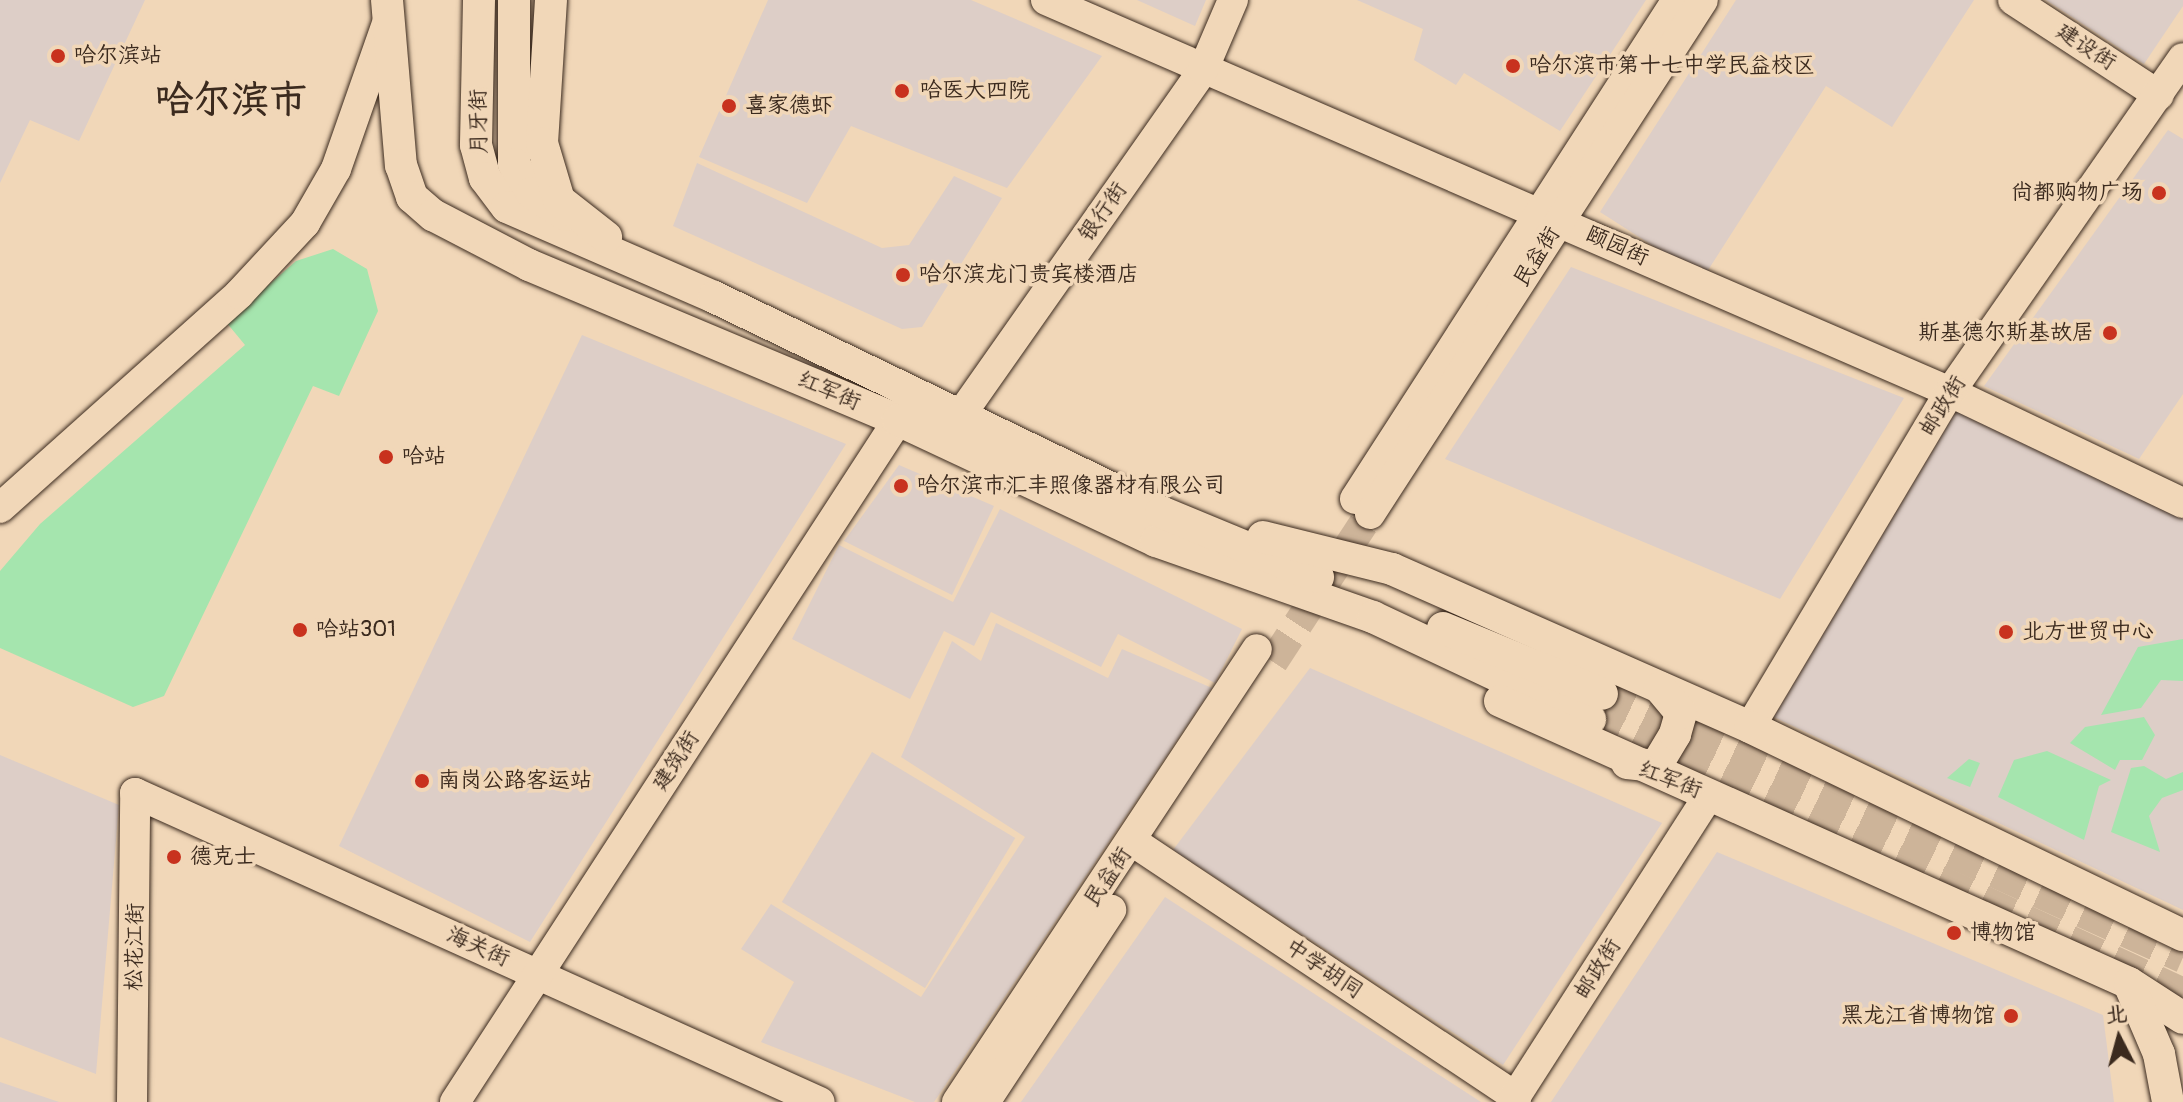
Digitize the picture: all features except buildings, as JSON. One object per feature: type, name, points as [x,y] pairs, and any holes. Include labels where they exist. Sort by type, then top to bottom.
[{"type":"main road","name":"月牙街","points":[[479,0],[476,145],[485,178],[530,222],[620,257]]},
{"type":"main road","name":"月牙街","points":[[514,0],[514,164],[532,193],[587,226]]},
{"type":"main road","points":[[551,0],[542,143],[559,200],[587,226],[714,297]]},
{"type":"main road","name":"红军街","points":[[387,12],[392,110],[412,197],[500,248],[898,420],[1596,706]]},
{"type":"main road","name":"红军街","points":[[620,257],[714,297],[960,416],[1158,526],[1624,762],[1709,795],[2129,983],[2183,1018]]},
{"type":"main road","name":"红军街","points":[[1158,526],[1392,569],[1750,727],[2183,935]]},
{"type":"main road","points":[[1624,762],[1656,766],[1675,734],[1681,713],[1660,688]]},
{"type":"main road","points":[[2129,983],[2159,1054],[2168,1102]]},
{"type":"street","name":"颐园街","points":[[1046,0],[1950,392],[2183,503]]},
{"type":"street","name":"银行街","points":[[960,416],[1203,70],[1233,0]]},
{"type":"street","name":"民益街","points":[[1360,510],[1548,218],[1677,0]]},
{"type":"street","name":"民益街","points":[[1548,218],[1703,0]]},
{"type":"street","name":"建设街","points":[[2013,0],[2159,95]]},
{"type":"street","points":[[0,508],[239,294],[305,223],[336,169],[387,12]]},
{"type":"street","name":"邮政街","points":[[1750,727],[1950,392],[2183,58]]},
{"type":"street","name":"建筑街","points":[[455,1102],[898,420]]},
{"type":"street","name":"民益街","points":[[985,1102],[1141,846],[1265,656]]},
{"type":"street","name":"海关街","points":[[135,793],[820,1102]]},
{"type":"street","name":"松花江街","points":[[132,1102],[135,793]]},
{"type":"street","name":"邮政街","points":[[1514,1099],[1709,795]]},
{"type":"street","name":"民益街","points":[[957,1102],[1141,846]]},
{"type":"street","name":"中学胡同","points":[[1141,846],[1514,1099]]},
{"type":"shaded area","name":"哈尔滨站","points":[[0,0],[145,0],[79,141],[30,120],[0,183]]},
{"type":"shaded area","name":"哈医大四院","points":[[768,0],[971,0],[1102,56],[1007,188],[851,126],[807,203],[699,157]]},
{"type":"shaded area","points":[[1137,0],[1206,0],[1195,26]]},
{"type":"shaded area","name":"哈尔滨市第十七中学民益校区","points":[[1357,0],[1646,0],[1560,131],[1464,73],[1456,85],[1414,60],[1423,29]]},
{"type":"shaded area","points":[[1736,0],[1974,0],[1892,127],[1826,86],[1703,278],[1600,212]]},
{"type":"shaded area","points":[[2046,0],[2183,0],[2183,6],[2144,64]]},
{"type":"shaded area","points":[[2168,130],[2183,139],[2183,394],[2139,459],[1984,386]]},
{"type":"shaded area","points":[[697,163],[882,248],[909,245],[954,176],[1002,198],[922,327],[902,329],[673,226]]},
{"type":"shaded area","points":[[1571,267],[1904,398],[1780,599],[1445,459]]},
{"type":"shaded area","points":[[582,335],[846,444],[530,942],[339,846]]},
{"type":"shaded area","points":[[1957,410],[2183,518],[2183,910],[1774,717]]},
{"type":"shaded area","points":[[899,465],[994,506],[952,595],[844,541]]},
{"type":"shaded area","points":[[1000,509],[1242,629],[1215,683],[1118,634],[1101,667],[991,612],[974,646],[944,631],[910,699],[792,639],[839,545],[953,602]]},
{"type":"shaded area","points":[[996,623],[1108,678],[1122,649],[1212,688],[934,1102],[915,1102],[761,1042],[794,982],[741,949],[771,904],[921,997],[1025,837],[901,757],[952,641],[981,661]]},
{"type":"shaded area","points":[[1310,668],[1662,823],[1503,1065],[1173,850]]},
{"type":"shaded area","points":[[872,752],[1015,838],[925,988],[782,902]]},
{"type":"shaded area","points":[[0,755],[119,805],[96,1074],[0,1037]]},
{"type":"shaded area","points":[[1717,852],[2103,1015],[2114,1102],[1551,1102]]},
{"type":"shaded area","points":[[1165,897],[1481,1102],[1021,1102]]},
{"type":"shaded area","points":[[0,1082],[59,1102],[0,1102]]},
{"type":"green space","points":[[333,249],[367,269],[378,311],[339,396],[313,386],[164,696],[133,707],[0,648],[0,571],[40,524],[245,345],[226,322],[296,261]]},
{"type":"green space","points":[[2183,639],[2183,681],[2161,680],[2141,708],[2101,715],[2138,647]]},
{"type":"green space","points":[[2144,717],[2155,735],[2142,760],[2120,760],[2115,770],[2070,743],[2085,727]]},
{"type":"green space","points":[[2047,751],[2111,780],[2099,786],[2084,840],[1998,797],[2014,760]]},
{"type":"green space","points":[[1969,759],[1980,763],[1970,787],[1947,778]]},
{"type":"green space","points":[[2144,766],[2166,779],[2183,772],[2183,790],[2162,798],[2149,816],[2160,852],[2111,832],[2131,768]]},
{"type":"tunnel","points":[[1273,662],[1370,514]]},
{"type":"tunnel","points":[[1602,694],[2183,957]]},
{"type":"tunnel","points":[[1590,719],[2183,994]]},
{"type":"place","name":"哈尔滨站","points":[[58,56]]},
{"type":"place","name":"哈尔滨市第十七中学民益校区","points":[[1513,66]]},
{"type":"place","name":"哈医大四院","points":[[902,91]]},
{"type":"place","name":"喜家德虾","points":[[729,106]]},
{"type":"place","name":"尚都购物广场","points":[[2159,193]]},
{"type":"place","name":"哈尔滨龙门贵宾楼酒店","points":[[903,275]]},
{"type":"place","name":"斯基德尔斯基故居","points":[[2110,333]]},
{"type":"place","name":"哈站","points":[[386,457]]},
{"type":"place","name":"哈尔滨市汇丰照像器材有限公司","points":[[901,486]]},
{"type":"place","name":"哈站301","points":[[300,630]]},
{"type":"place","name":"北方世贸中心","points":[[2006,632]]},
{"type":"place","name":"南岗公路客运站","points":[[422,781]]},
{"type":"place","name":"德克士","points":[[174,857]]},
{"type":"place","name":"博物馆","points":[[1954,933]]},
{"type":"place","name":"黑龙江省博物馆","points":[[2011,1016]]},
{"type":"district","name":"哈尔滨市","points":[[231,101]]}]
